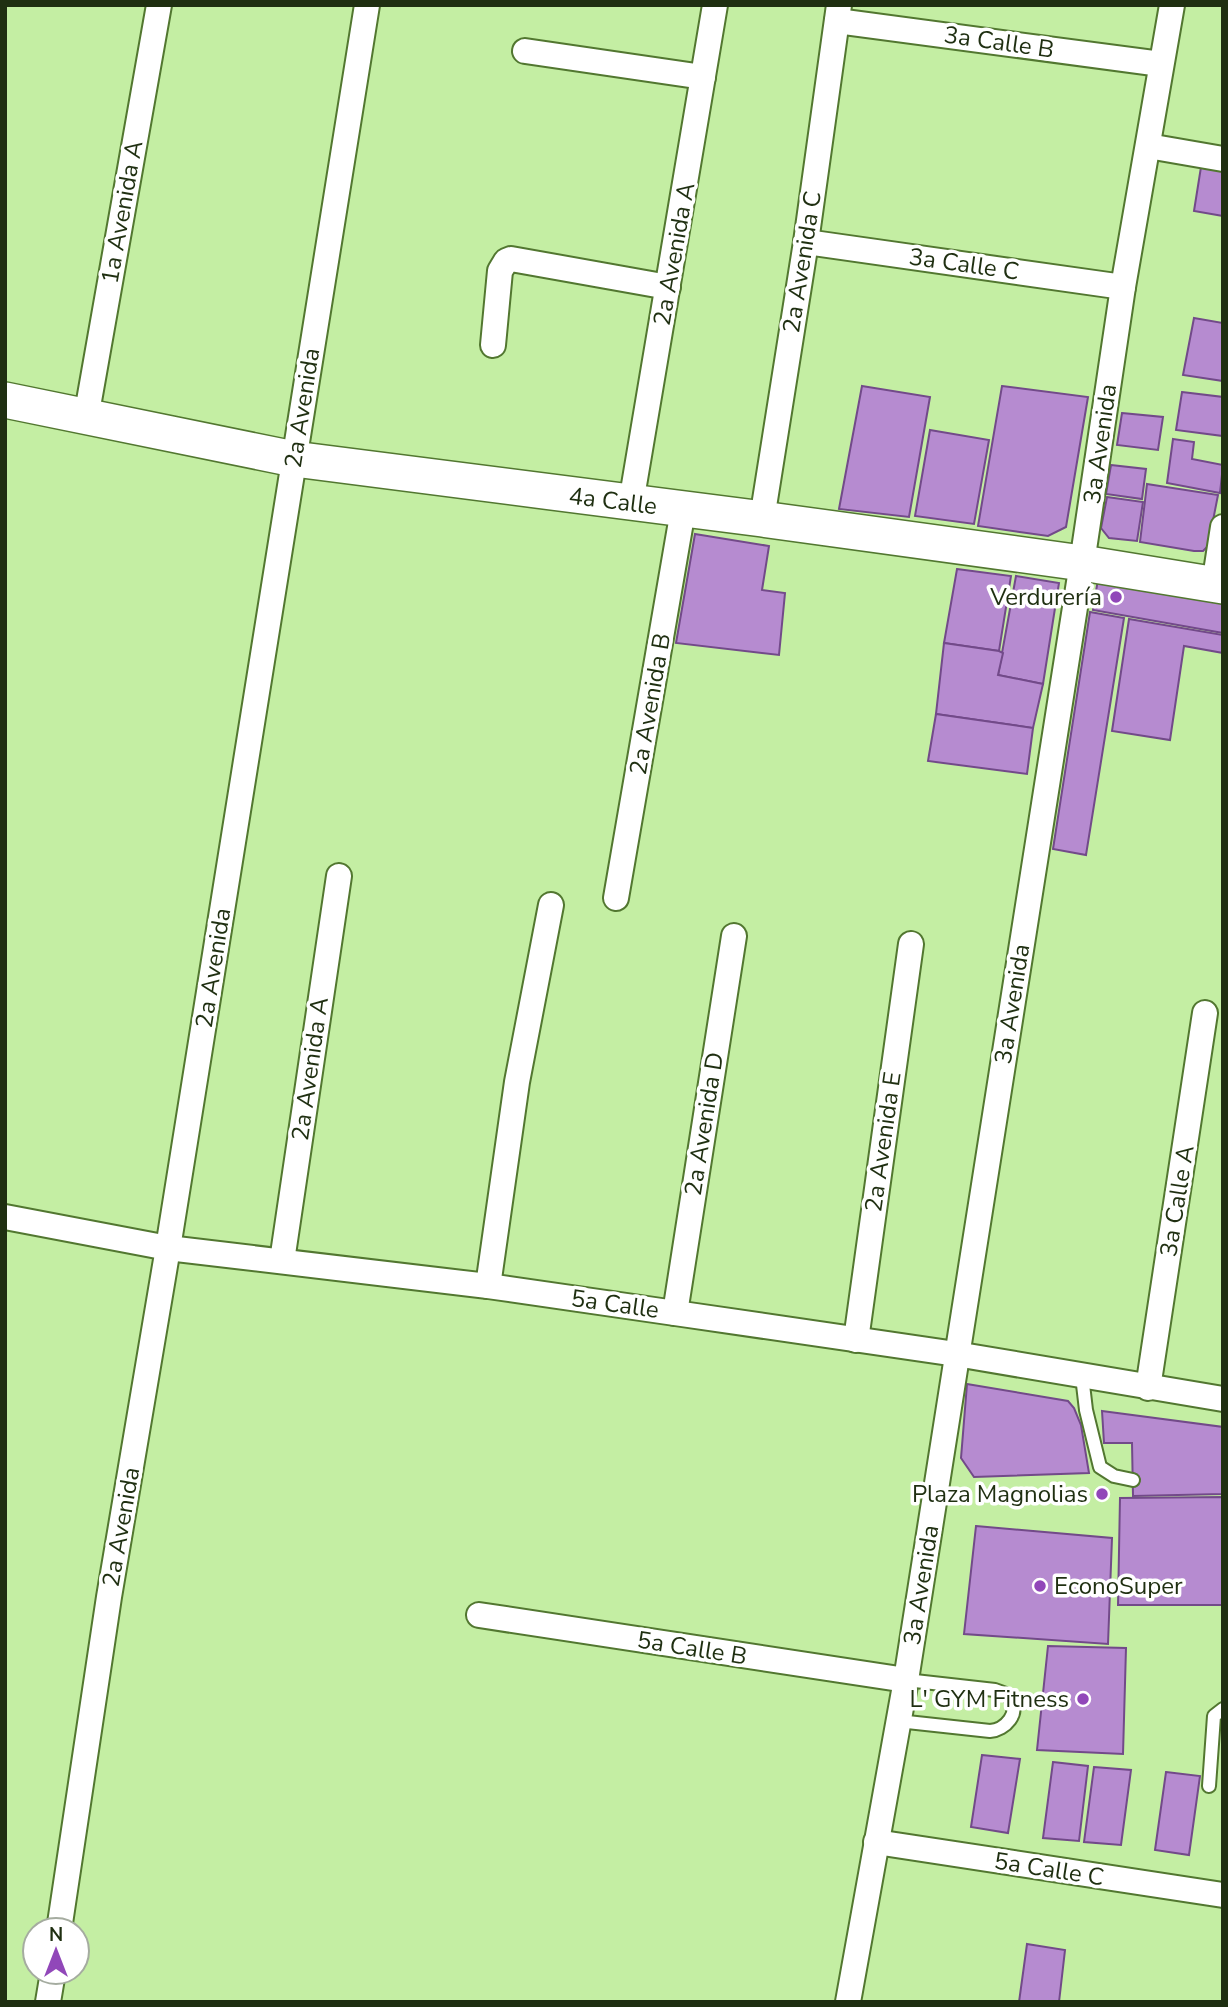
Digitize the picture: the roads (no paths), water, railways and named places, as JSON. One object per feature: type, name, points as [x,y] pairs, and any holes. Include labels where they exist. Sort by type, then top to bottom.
[{"type":"main road","name":"4a Calle","points":[[5,400],[294,459],[762,519],[1218,585]]},
{"type":"street","name":"1a Avenida A","points":[[86,418],[159,5]]},
{"type":"street","name":"2a Avenida","points":[[61,1916],[109,1597],[168,1248],[367,5]]},
{"type":"street","name":"2a Avenida A","points":[[631,503],[715,5]]},
{"type":"street","name":"3a Avenida","points":[[848,2002],[906,1680],[1082,564],[1123,287],[1172,5]]},
{"type":"street","name":"3a Calle B","points":[[838,13],[1161,64]]},
{"type":"street","name":"2a Avenida C","points":[[762,519],[806,242],[838,13]]},
{"type":"street","points":[[525,51],[703,77]]},
{"type":"street","points":[[1148,146],[1223,159]]},
{"type":"street","name":"3a Calle C","points":[[806,242],[1123,287]]},
{"type":"street","points":[[493,345],[500,271],[506,261],[511,259],[668,287]]},
{"type":"street","name":"2a Avenida B","points":[[617,898],[683,510]]},
{"type":"street","points":[[1218,585],[1223,527]]},
{"type":"street","name":"2a Avenida A","points":[[282,1261],[339,876]]},
{"type":"street","points":[[488,1286],[517,1082],[551,905]]},
{"type":"street","name":"2a Avenida D","points":[[675,1313],[734,936]]},
{"type":"street","name":"2a Avenida E","points":[[856,1340],[911,944]]},
{"type":"street","name":"3a Calle A","points":[[1148,1388],[1205,1013]]},
{"type":"street","name":"5a Calle","points":[[5,1217],[168,1248],[488,1286],[956,1353],[1223,1399]]},
{"type":"street","name":"5a Calle B","points":[[479,1615],[906,1680]]},
{"type":"street","name":"5a Calle C","points":[[876,1842],[1223,1895]]},
{"type":"lane","points":[[1082,1376],[1086,1410],[1100,1467],[1114,1476],[1133,1480]]},
{"type":"lane","points":[[898,1721],[990,1731],[1000,1730],[1008,1723],[1012,1714],[1013,1703],[1009,1696],[995,1690],[906,1680]]},
{"type":"lane","points":[[1209,1786],[1214,1716],[1223,1709]]},
{"type":"place","name":"Verdurería","points":[[1116,597]]},
{"type":"place","name":"Plaza Magnolias","points":[[1102,1494]]},
{"type":"place","name":"EconoSuper","points":[[1040,1586]]},
{"type":"place","name":"L' GYM Fitness","points":[[1083,1699]]}]
